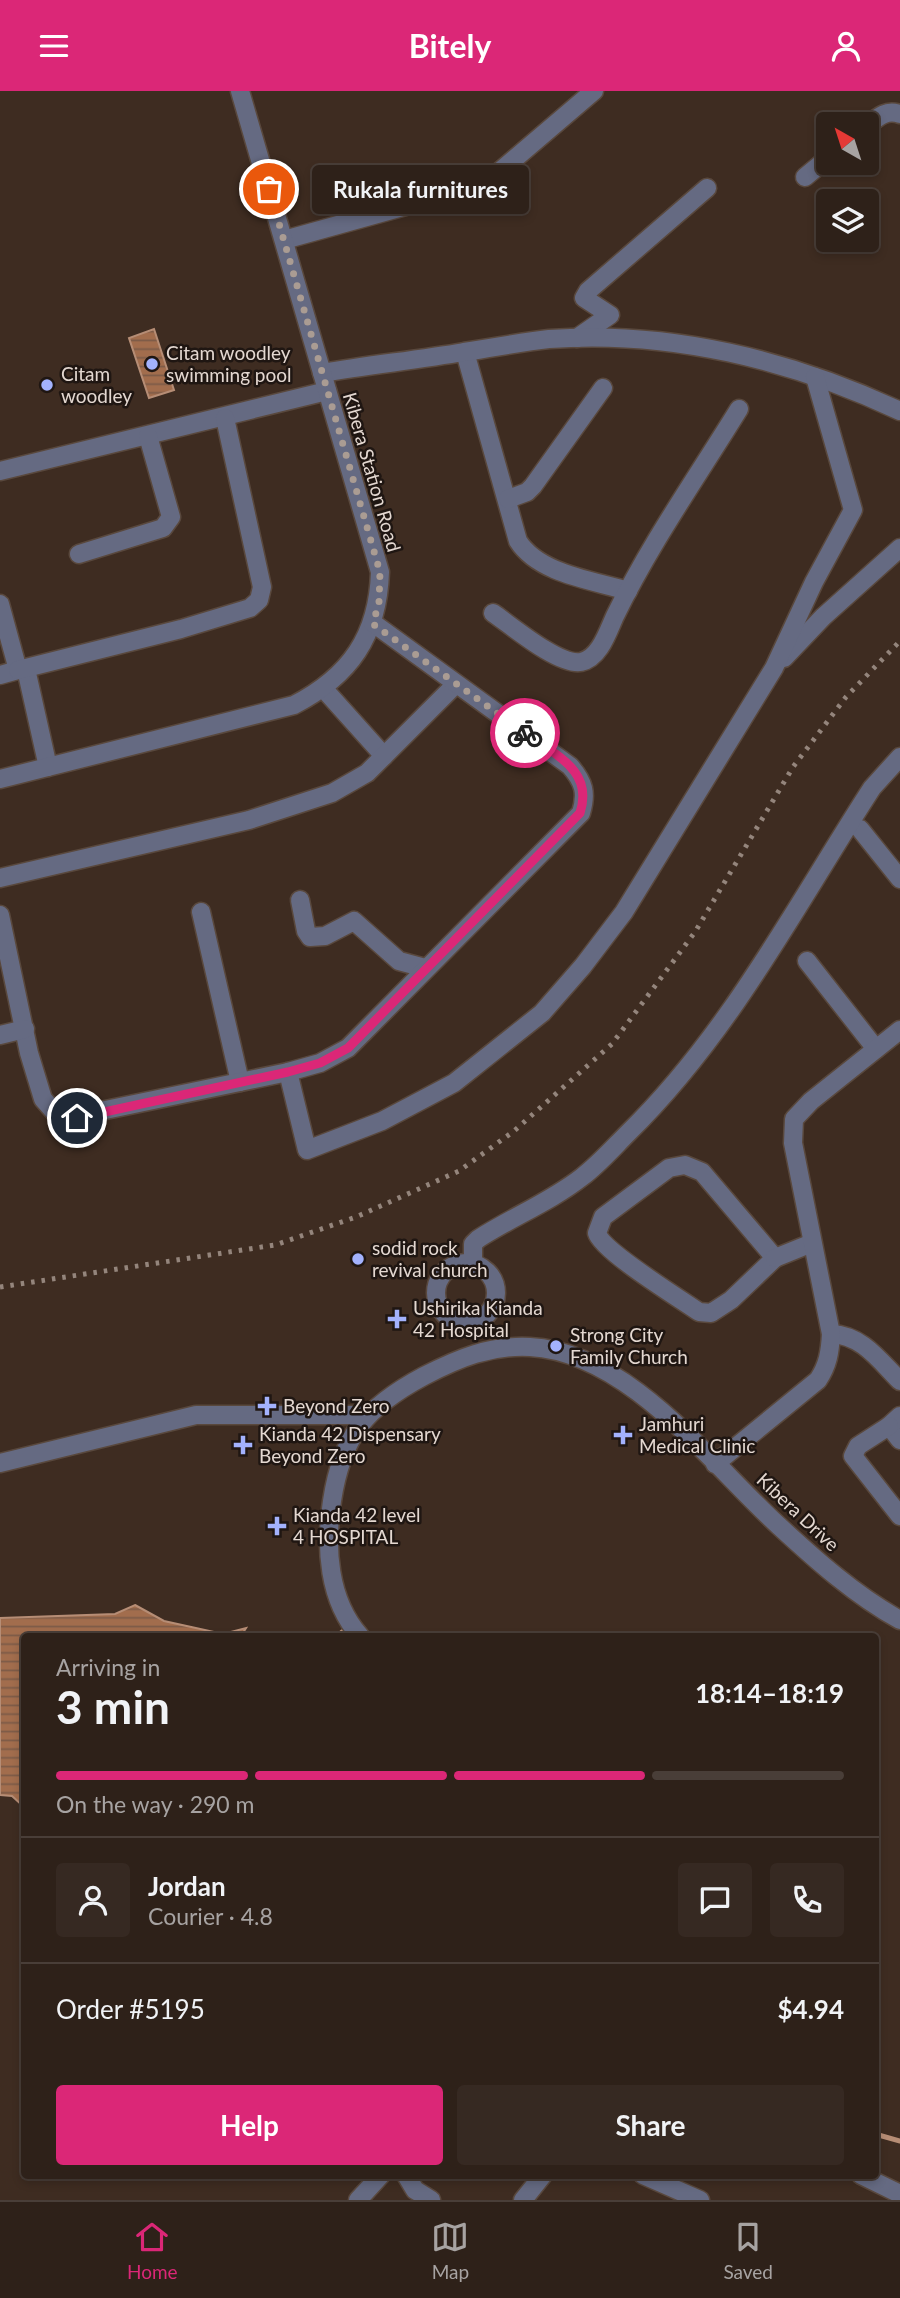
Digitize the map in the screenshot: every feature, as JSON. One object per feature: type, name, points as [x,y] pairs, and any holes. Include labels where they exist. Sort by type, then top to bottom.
[{"type":"street","name":"Kibera Station Road","points":[[0,779],[272,713],[294,705],[323,688],[354,659],[373,624],[379,602],[380,572],[240,91]]},
{"type":"street","points":[[284,240],[485,184],[594,91]]},
{"type":"street","points":[[879,116],[890,112],[900,114]]},
{"type":"street","points":[[805,177],[816,168]]},
{"type":"street","points":[[577,338],[610,315],[584,298],[588,291],[707,188]]},
{"type":"street","points":[[322,373],[523,342],[577,338],[624,339],[720,350],[776,362],[900,411]]},
{"type":"street","points":[[465,352],[518,541],[534,559],[567,573],[628,590]]},
{"type":"street","points":[[288,1072],[307,1150],[382,1121],[454,1083],[542,1013],[624,912],[774,668],[814,582],[853,510],[815,377]]},
{"type":"street","points":[[508,499],[527,492],[533,486],[603,388]]},
{"type":"street","points":[[0,471],[327,391]]},
{"type":"street","points":[[493,613],[559,657],[579,662],[598,650],[628,590],[739,409]]},
{"type":"street","points":[[0,675],[181,629],[250,608],[259,600],[262,587],[225,418]]},
{"type":"street","points":[[79,554],[163,528],[169,523],[171,517],[148,436]]},
{"type":"street","points":[[774,668],[823,617],[900,548]]},
{"type":"street","points":[[0,604],[22,669],[48,767]]},
{"type":"street","points":[[0,915],[29,1053],[43,1099],[57,1115],[67,1118],[288,1072],[320,1063],[348,1048],[580,813],[585,788],[570,766],[373,624]]},
{"type":"street","points":[[0,878],[249,820],[332,793],[367,773],[456,684]]},
{"type":"street","points":[[323,688],[384,756]]},
{"type":"street","points":[[473,1263],[473,1244],[478,1239],[555,1196],[584,1175],[669,1091],[731,1013],[872,788],[900,757]]},
{"type":"street","points":[[860,829],[900,879]]},
{"type":"street","points":[[300,900],[310,937],[325,936],[354,921],[398,961],[425,968]]},
{"type":"street","points":[[201,912],[240,1082]]},
{"type":"street","points":[[807,961],[876,1049]]},
{"type":"street","points":[[0,1035],[26,1029]]},
{"type":"street","points":[[715,1464],[818,1380],[830,1353],[831,1334],[793,1143],[794,1119],[811,1101],[900,1030]]},
{"type":"street","points":[[775,1258],[702,1172],[685,1165],[669,1168],[603,1217],[597,1228],[602,1243],[622,1259],[699,1312],[706,1313],[718,1310],[731,1300],[775,1258],[812,1243]]},
{"type":"street","points":[[457,1263],[473,1263],[487,1270],[496,1283],[497,1299],[489,1314],[476,1322],[460,1323],[445,1316],[437,1303],[436,1286],[443,1272],[457,1263]]},
{"type":"street","points":[[476,1322],[480,1350]]},
{"type":"street","points":[[831,1334],[851,1336],[863,1344],[900,1381]]},
{"type":"street","name":"Kibera Drive","points":[[357,1633],[345,1619],[338,1602],[328,1550],[331,1503],[339,1461],[352,1433],[367,1415],[417,1380],[480,1350],[530,1347],[587,1362],[655,1407],[852,1591],[900,1620]]},
{"type":"street","points":[[0,1463],[196,1415],[367,1415]]},
{"type":"street","points":[[896,1427],[858,1446],[853,1456],[900,1516]]},
{"type":"street","points":[[358,2200],[377,2179]]},
{"type":"street","points":[[408,2179],[415,2190],[432,2200]]},
{"type":"street","points":[[523,2200],[540,2179]]},
{"type":"street","points":[[652,2179],[700,2200]]},
{"type":"street","points":[[870,2179],[900,2193]]},
{"type":"shaded area","name":"Citam woodley swimming pool","points":[[154,329],[174,390],[149,398],[129,338]]},
{"type":"shaded area","points":[[135,1605],[164,1621],[218,1633],[21,1633],[21,1804],[12,1796],[0,1795],[0,1618],[115,1614]]},
{"type":"shaded area","points":[[246,1628],[243,1633],[227,1633]]},
{"type":"waterway","points":[[879,2135],[900,2141]]},
{"type":"railway","points":[[0,1287],[275,1245],[356,1217],[459,1171],[514,1131],[612,1044],[695,932],[793,767],[846,697],[900,641]]},
{"type":"way so far","points":[[269,189],[380,572],[379,602],[373,624],[525,733]]},
{"type":"place","name":"Rukala furnitures","points":[[269,189]]},
{"type":"place","name":"Citam woodley swimming pool","points":[[152,364]]},
{"type":"place","name":"Citam woodley","points":[[47,385]]},
{"type":"place","name":"sodid rock revival church","points":[[358,1259]]},
{"type":"place","name":"Ushirika Kianda 42 Hospital","points":[[397,1319]]},
{"type":"place","name":"Strong City Family Church","points":[[556,1346]]},
{"type":"place","name":"Beyond Zero","points":[[267,1406]]},
{"type":"place","name":"Jamhuri Medical Clinic","points":[[623,1435]]},
{"type":"place","name":"Kianda 42 Dispensary Beyond Zero","points":[[243,1445]]},
{"type":"place","name":"Kianda 42 level 4 HOSPITAL","points":[[277,1526]]},
{"type":"route","points":[[77,1118],[288,1072],[320,1063],[348,1048],[580,813],[585,788],[579,776],[570,766],[525,733]]}]
